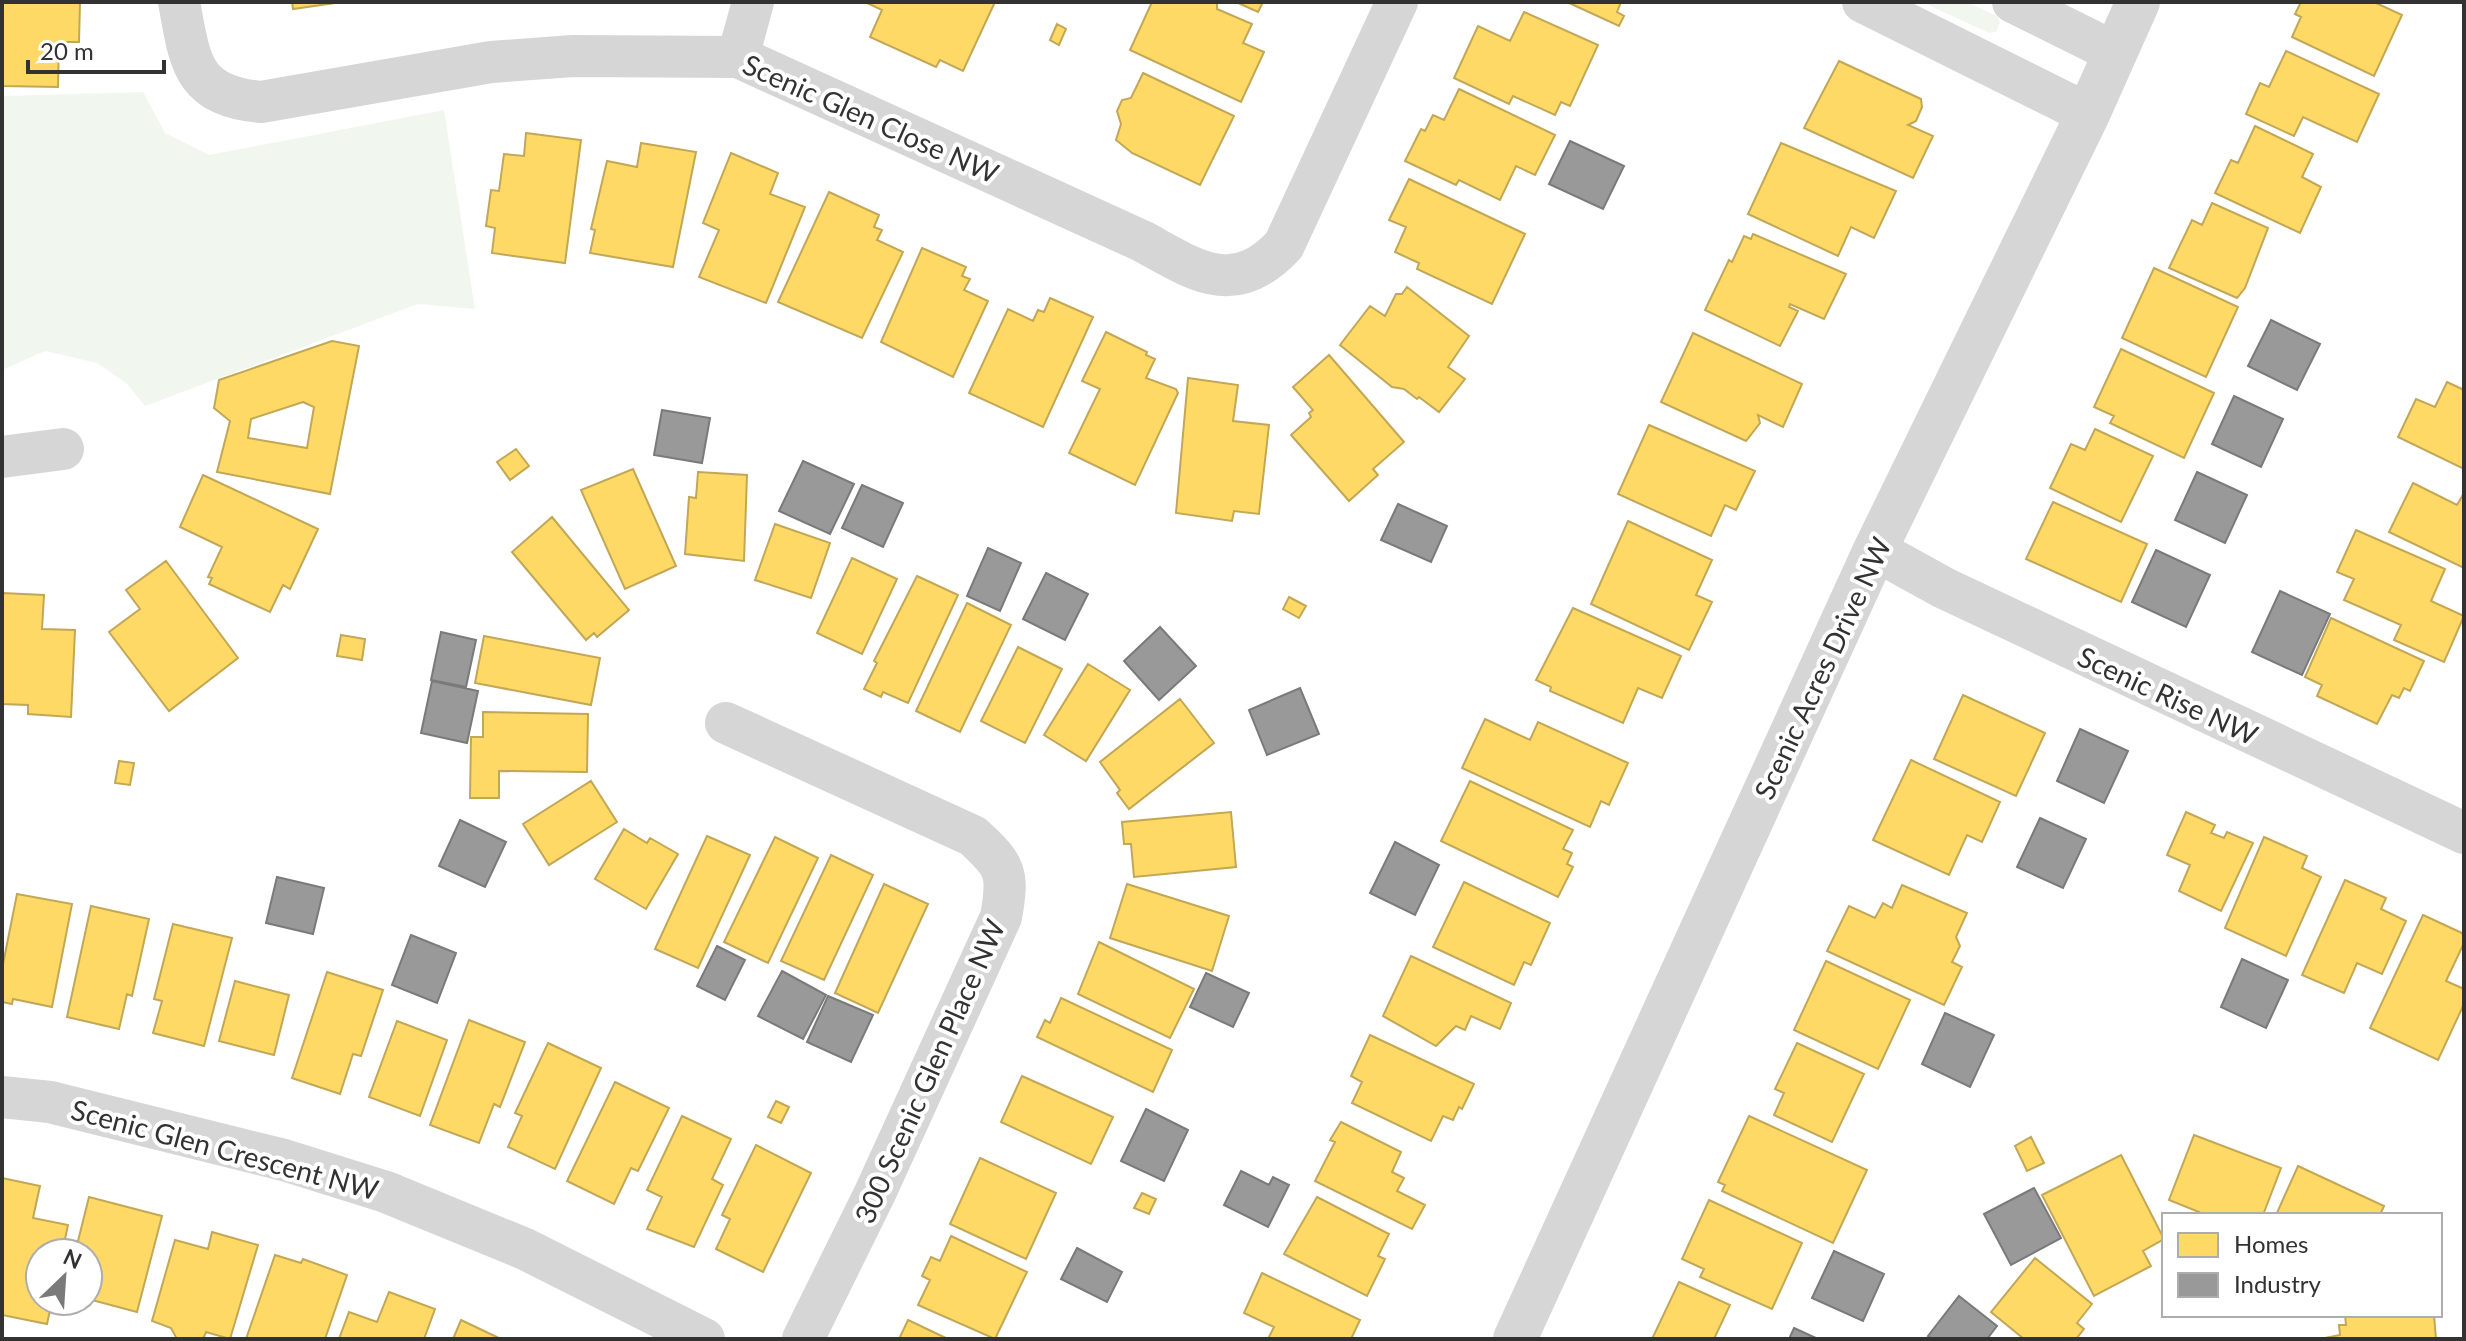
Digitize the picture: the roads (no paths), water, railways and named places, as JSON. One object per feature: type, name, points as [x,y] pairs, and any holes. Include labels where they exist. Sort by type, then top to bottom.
[{"type":"street","name":"Scenic Glen Close NW","points":[[179,2],[189,57],[199,79],[235,99],[261,102],[491,62],[573,56],[738,57],[1100,222],[1193,269],[1232,276],[1251,272],[1270,261],[1284,245],[1397,2]]},
{"type":"street","points":[[738,57],[753,2]]},
{"type":"street","points":[[1863,2],[2088,114]]},
{"type":"street","points":[[2013,2],[2114,52]]},
{"type":"street","name":"Scenic Acres Drive NW","points":[[1515,1339],[1875,550],[2088,114],[2138,2]]},
{"type":"street","points":[[2,457],[63,449]]},
{"type":"street","name":"Scenic Rise NW","points":[[1875,550],[1944,588],[2460,822]]},
{"type":"street","name":"300 Scenic Glen Place NW","points":[[726,723],[973,836],[998,859],[1006,887],[1001,917],[875,1193],[803,1339]]},
{"type":"street","name":"Scenic Glen Crescent NW","points":[[2,1097],[50,1102],[284,1160],[386,1192],[525,1249],[704,1339]]}]
